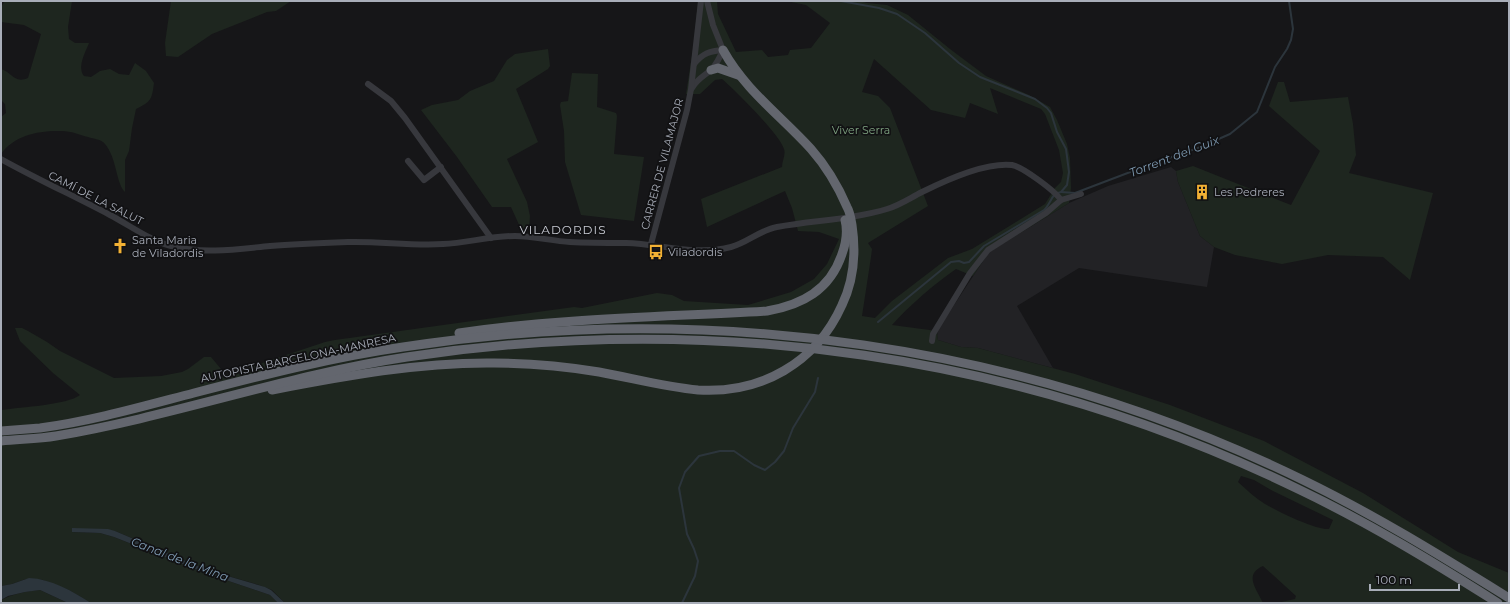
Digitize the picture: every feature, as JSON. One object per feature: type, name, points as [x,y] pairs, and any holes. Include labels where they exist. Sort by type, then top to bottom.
[{"type":"highway","points":[[221,397],[249,395],[338,378],[396,370],[446,365],[493,363],[520,363],[564,367],[699,390],[727,389],[753,384],[779,374],[804,357],[818,344],[831,326],[845,299],[850,284],[854,258],[854,244],[850,213],[833,178],[810,148],[749,88],[723,50]]},
{"type":"highway","points":[[711,70],[718,68],[738,74]]},
{"type":"highway","points":[[284,371],[344,353],[491,328],[577,321],[767,311],[793,305],[816,292],[830,277],[839,263],[845,245],[846,234],[844,201]]},
{"type":"highway","name":"AUTOPISTA BARCELONA-MANRESA","points":[[1,431],[42,428],[104,416],[284,371],[399,347],[501,334],[560,330],[678,328],[810,337],[920,354],[980,366],[1083,394],[1163,420],[1262,460],[1343,500],[1393,527],[1509,598]]},
{"type":"highway","name":"AUTOPISTA BARCELONA-MANRESA","points":[[1,441],[51,437],[117,424],[221,397],[346,368],[408,357],[502,345],[561,341],[649,339],[733,341],[823,349],[879,357],[979,377],[1082,404],[1154,428],[1258,470],[1340,510],[1388,536],[1498,603]]},
{"type":"street","name":"CARRER DE VILAMAJOR","points":[[651,244],[687,110],[691,89],[701,1]]},
{"type":"street","points":[[691,89],[696,81],[711,70],[718,61],[723,50],[713,25],[707,1]]},
{"type":"street","points":[[694,65],[702,55],[708,52],[723,50]]},
{"type":"street","points":[[368,84],[391,101],[405,118],[491,238]]},
{"type":"street","name":"CAMÍ DE LA SALUT","points":[[1,159],[166,245],[211,251],[353,242],[442,244],[516,236],[570,242],[651,244],[690,251],[714,250],[735,246],[756,234],[774,228],[834,220],[891,208],[942,183],[972,171],[1006,165],[1020,167],[1060,198]]},
{"type":"street","points":[[408,161],[424,180],[441,167]]},
{"type":"street","points":[[932,341],[933,334],[970,273],[988,250],[1046,213],[1060,198],[1081,194]]},
{"type":"shaded area","points":[[1171,167],[1176,171],[1178,182],[1200,236],[1214,247],[1207,287],[1079,268],[1017,306],[1053,368],[978,348],[961,347],[938,340],[937,331],[989,252],[1069,203],[1108,186]]},
{"type":"green space","points":[[5,1],[72,1],[68,27],[69,39],[75,43],[89,43],[81,64],[84,76],[91,77],[100,71],[110,69],[119,74],[129,75],[135,63],[146,71],[154,83],[148,102],[136,109],[129,151],[125,160],[125,192],[120,183],[109,150],[102,141],[97,139],[62,131],[36,133],[13,142],[1,154],[1,117],[6,113],[5,104],[1,100],[1,69],[5,70],[19,80],[28,78],[41,34],[24,25],[1,22],[1,7]]},
{"type":"green space","points":[[171,1],[291,1],[276,11],[267,12],[212,34],[178,57],[166,56],[165,43]]},
{"type":"green space","name":"Viver Serra","points":[[698,1],[717,1],[718,14],[736,52],[762,50],[768,57],[788,55],[790,50],[811,48],[830,23],[806,5],[786,1],[860,1],[887,5],[908,15],[986,76],[1029,95],[1050,107],[1067,144],[1070,158],[1071,188],[1069,203],[989,252],[973,276],[956,269],[939,281],[906,310],[892,325],[937,331],[938,340],[961,347],[978,348],[1075,374],[1170,405],[1264,441],[1363,493],[1458,552],[1509,573],[1509,603],[1277,603],[1295,599],[1296,596],[1263,566],[1254,574],[1253,583],[1263,603],[285,603],[272,590],[207,570],[115,531],[72,532],[100,533],[114,537],[208,574],[270,595],[278,603],[91,603],[69,590],[43,580],[26,579],[1,586],[1,408],[2,410],[43,405],[65,401],[80,395],[53,373],[20,341],[15,328],[22,328],[28,331],[60,351],[114,378],[161,376],[182,372],[204,357],[211,357],[226,375],[335,340],[574,307],[582,308],[657,293],[672,295],[684,301],[748,305],[791,292],[814,279],[827,264],[839,239],[819,232],[798,231],[792,208],[785,191],[707,227],[701,199],[782,167],[784,149],[781,142],[766,124],[722,79],[715,80],[700,94],[686,94],[694,42]],"holes":[[[874,59],[931,110],[965,118],[970,103],[998,114],[990,88],[1041,109],[1045,114],[1059,150],[1063,173],[1061,182],[1055,188],[1045,204],[972,249],[948,258],[892,301],[875,318],[862,316],[872,249],[868,243],[928,206],[890,108],[878,96],[862,92]],[[1241,476],[1254,480],[1273,491],[1333,520],[1329,529],[1306,523],[1265,504],[1238,482]]]},
{"type":"green space","points":[[548,49],[550,66],[548,69],[516,89],[538,142],[507,159],[527,202],[530,216],[529,230],[521,229],[511,207],[492,207],[457,157],[421,110],[432,105],[458,100],[470,91],[494,81],[507,60],[515,54]]},
{"type":"green space","points":[[572,73],[598,74],[597,107],[616,113],[617,116],[614,154],[644,157],[634,221],[581,215],[565,162],[564,131],[560,105],[561,102],[568,101]]},
{"type":"green space","points":[[1278,82],[1284,82],[1290,102],[1348,97],[1353,124],[1356,155],[1349,173],[1433,193],[1410,280],[1383,257],[1328,255],[1282,264],[1235,255],[1214,247],[1200,236],[1178,182],[1176,171],[1193,166],[1291,205],[1320,151],[1269,106]]},
{"type":"green space","points":[[40,590],[68,603],[1,603],[1,600],[15,594]]},
{"type":"water","name":"Canal de la Mina","points":[[72,528],[108,529],[115,531],[207,570],[265,587],[271,590],[285,603],[278,603],[270,595],[208,574],[114,537],[100,533],[72,532]]},
{"type":"water","points":[[29,578],[54,583],[91,603],[68,603],[40,590],[8,596],[1,600],[1,586]]},
{"type":"waterway","points":[[841,1],[879,8],[897,14],[925,33],[959,63],[980,77],[1035,99],[1051,113],[1057,132],[1066,149],[1069,172],[1067,185],[1061,192],[1055,194],[1044,210],[984,246],[969,262],[951,262],[878,322]]},
{"type":"waterway","name":"Torrent del Guix","points":[[1061,192],[1075,193],[1198,148],[1230,134],[1257,112],[1275,67],[1291,40],[1293,29],[1289,1]]},
{"type":"waterway","points":[[682,603],[695,576],[698,561],[687,534],[679,488],[685,472],[699,456],[720,451],[734,451],[754,465],[765,470],[775,462],[784,451],[793,428],[815,392],[818,378]]},
{"type":"place","name":"Les Pedreres","points":[[1202,192]]},
{"type":"place","name":"Santa Maria de Viladordis","points":[[120,246]]},
{"type":"place","name":"Viladordis","points":[[656,252]]},
{"type":"district","name":"VILADORDIS","points":[[563,229]]}]
